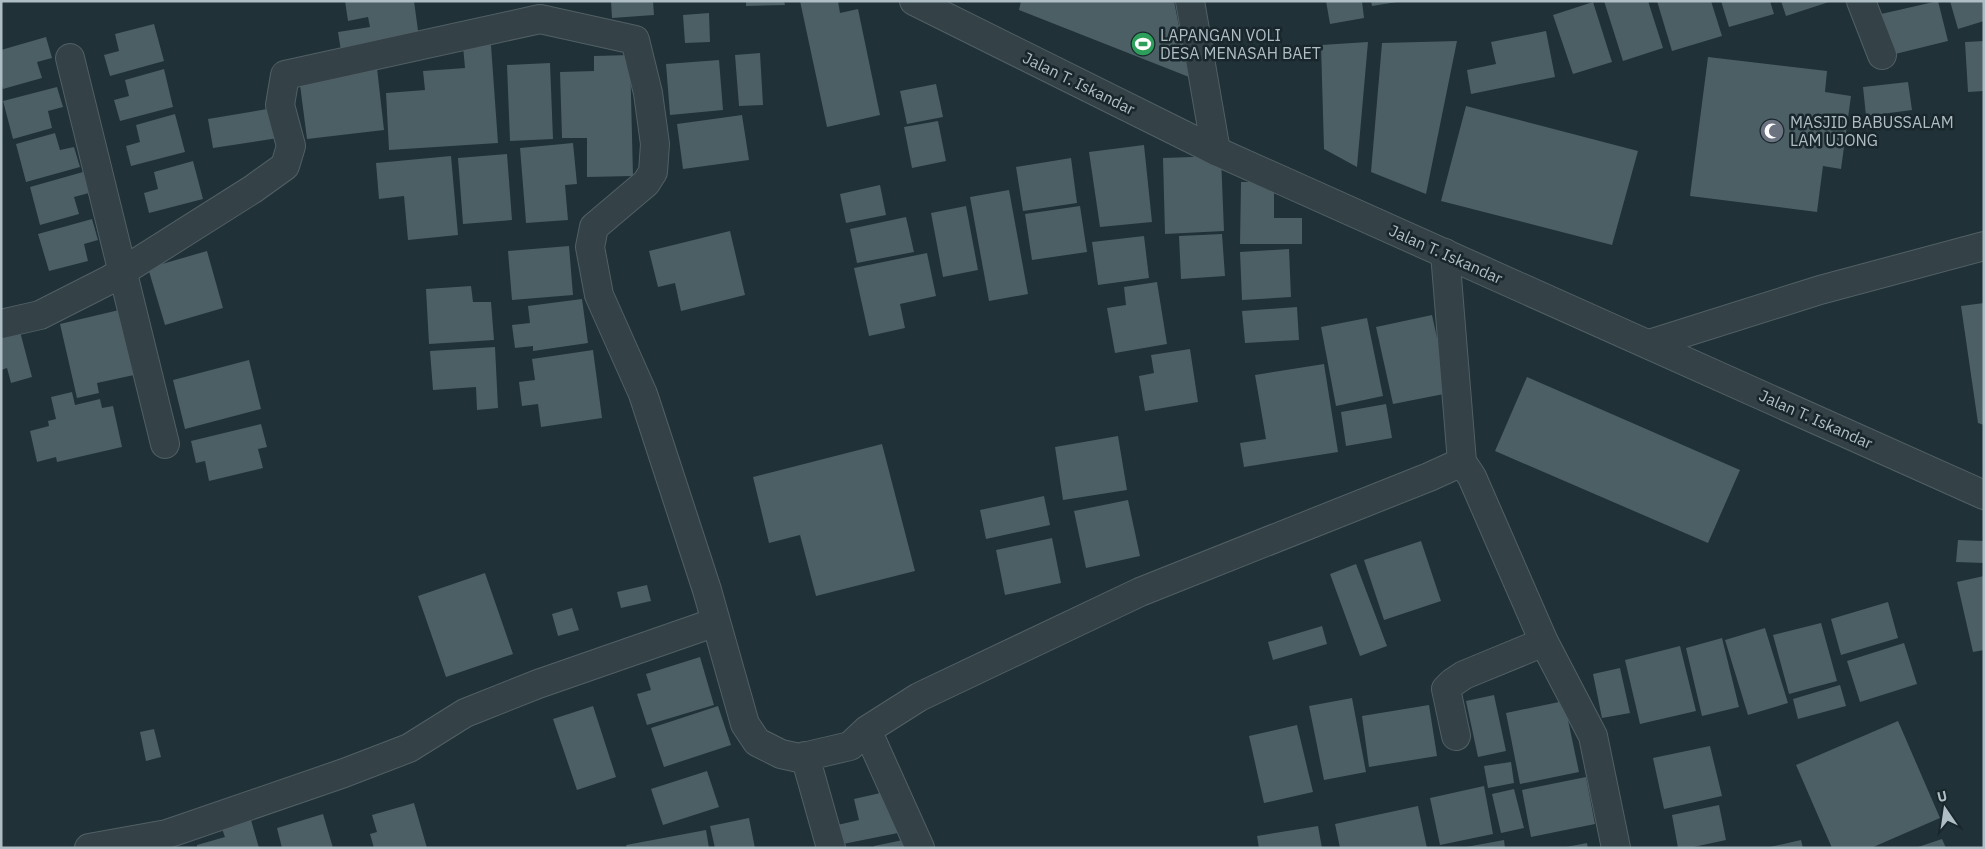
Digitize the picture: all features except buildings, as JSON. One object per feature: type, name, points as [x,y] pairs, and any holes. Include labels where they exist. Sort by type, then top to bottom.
[{"type":"street","name":"Jalan T. Iskandar","points":[[914,1],[1216,151],[1984,495]]},
{"type":"street","points":[[1190,1],[1216,151]]},
{"type":"street","points":[[1861,1],[1882,55]]},
{"type":"street","points":[[1,324],[40,315],[124,271],[253,189],[285,166],[291,146],[280,105],[285,75],[539,10],[635,40],[648,93],[655,144],[653,172],[646,183],[594,227],[590,247],[599,295],[643,394],[716,622],[744,724],[757,742],[781,754],[799,758],[850,746],[867,730],[919,697],[1140,592],[1429,478],[1462,462]]},
{"type":"street","points":[[70,58],[124,271],[165,444]]},
{"type":"street","points":[[1649,344],[1820,290],[1984,246]]},
{"type":"street","points":[[1445,253],[1462,462],[1472,477],[1544,642],[1593,736],[1616,848]]},
{"type":"street","points":[[89,848],[167,834],[344,773],[409,748],[465,713],[538,684],[716,622]]},
{"type":"street","points":[[1456,736],[1446,689],[1464,675],[1544,642]]},
{"type":"street","points":[[867,730],[920,848]]},
{"type":"street","points":[[806,756],[831,848]]},
{"type":"place","name":"LAPANGAN VOLI DESA MENASAH BAET","points":[[1143,44]]},
{"type":"place","name":"MASJID BABUSSALAM LAM UJONG","points":[[1772,131]]}]
